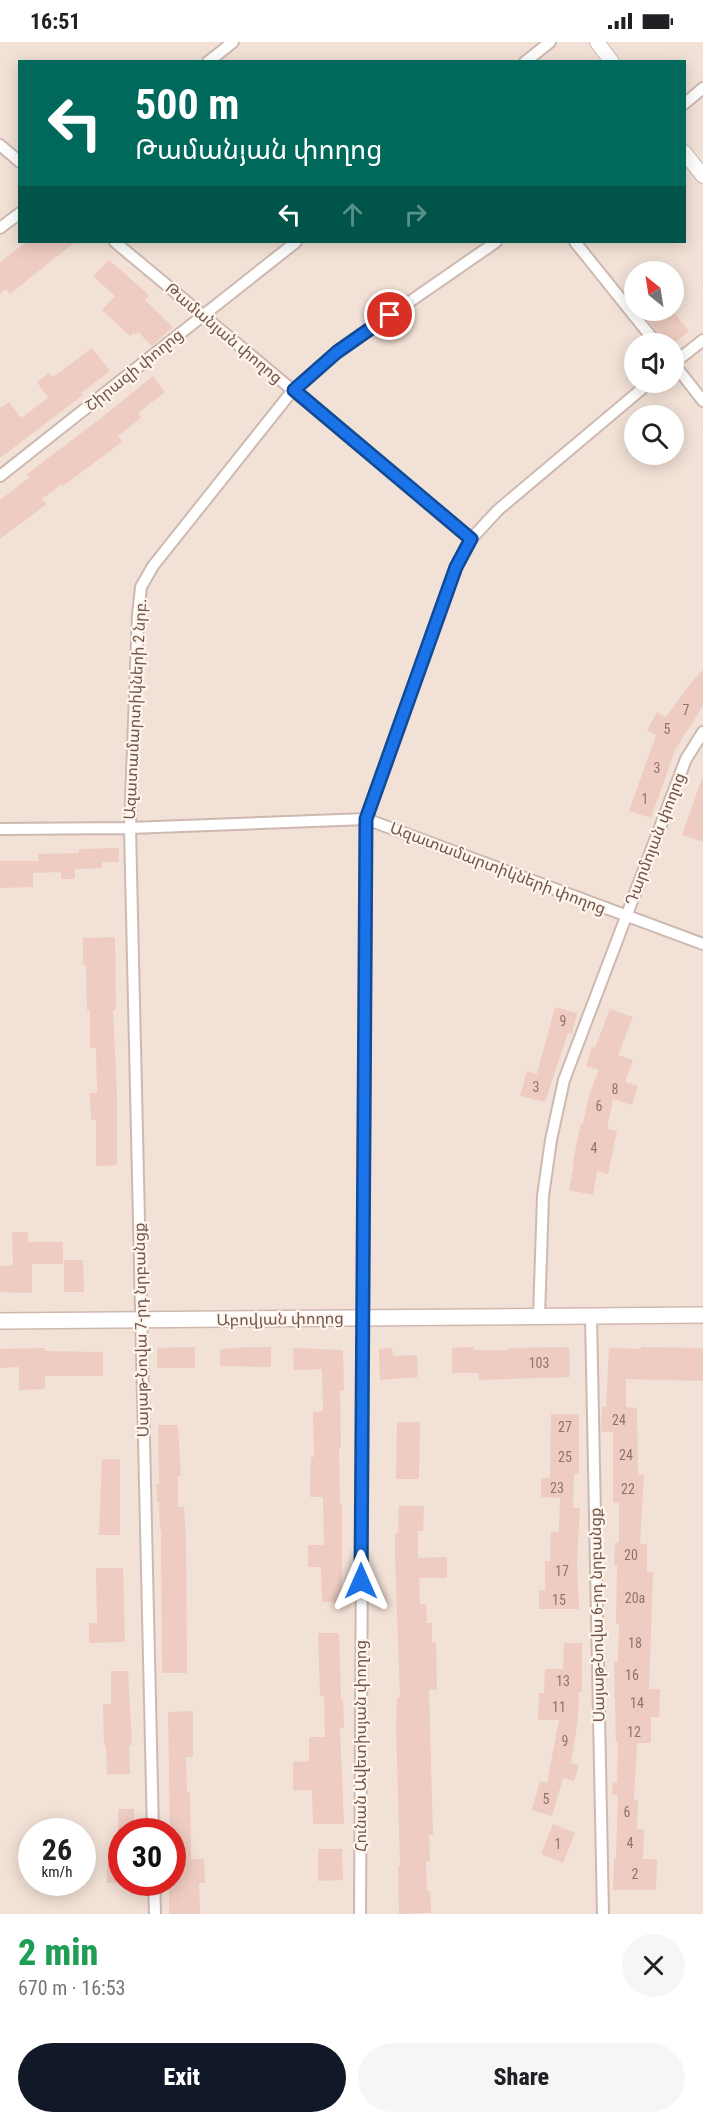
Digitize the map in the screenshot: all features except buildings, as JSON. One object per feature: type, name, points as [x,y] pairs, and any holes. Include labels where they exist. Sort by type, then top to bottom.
[{"type":"main road","name":"Աբովյան փողոց","points":[[0,1321],[703,1315]]},
{"type":"street","points":[[210,60],[232,42]]},
{"type":"street","points":[[528,60],[550,42]]},
{"type":"street","points":[[597,42],[610,60]]},
{"type":"street","points":[[686,102],[703,88]]},
{"type":"street","points":[[0,145],[18,160]]},
{"type":"street","points":[[686,155],[703,176]]},
{"type":"street","points":[[0,228],[18,214]]},
{"type":"street","name":"Թամանյան փողոց","points":[[116,243],[471,539]]},
{"type":"street","name":"Շիրազի փողոց","points":[[0,476],[295,243]]},
{"type":"street","name":"Ազատամարտիկների 2 նրբ.","points":[[130,828],[138,615],[141,587],[153,567],[294,390],[337,352],[495,243]]},
{"type":"street","points":[[576,243],[648,333]]},
{"type":"street","points":[[684,356],[703,340]]},
{"type":"street","points":[[684,377],[703,401]]},
{"type":"street","name":"Հունան Ավետիսյան փողոց","points":[[360,1914],[366,819],[456,567],[471,539],[498,510],[637,393]]},
{"type":"street","name":"Դարմոյան փողոց","points":[[538,1317],[543,1196],[551,1140],[564,1080],[686,759],[703,732]]},
{"type":"street","name":"Ազատամարտիկների փողոց","points":[[0,829],[130,828],[366,819],[703,944]]},
{"type":"street","name":"Սայաթ-Նովա 7-րդ նրբանցք","points":[[130,828],[153,1818]]},
{"type":"street","name":"Սայաթ-Նովա 6-րդ նրբանցք","points":[[591,1317],[603,1914]]},
{"type":"street","points":[[154,1896],[155,1914]]},
{"type":"shaded area","points":[[0,42],[703,42],[703,1914],[0,1914]]},
{"type":"route","points":[[361,1581],[366,819],[456,567],[471,539],[294,390],[337,352],[390,315]]}]
